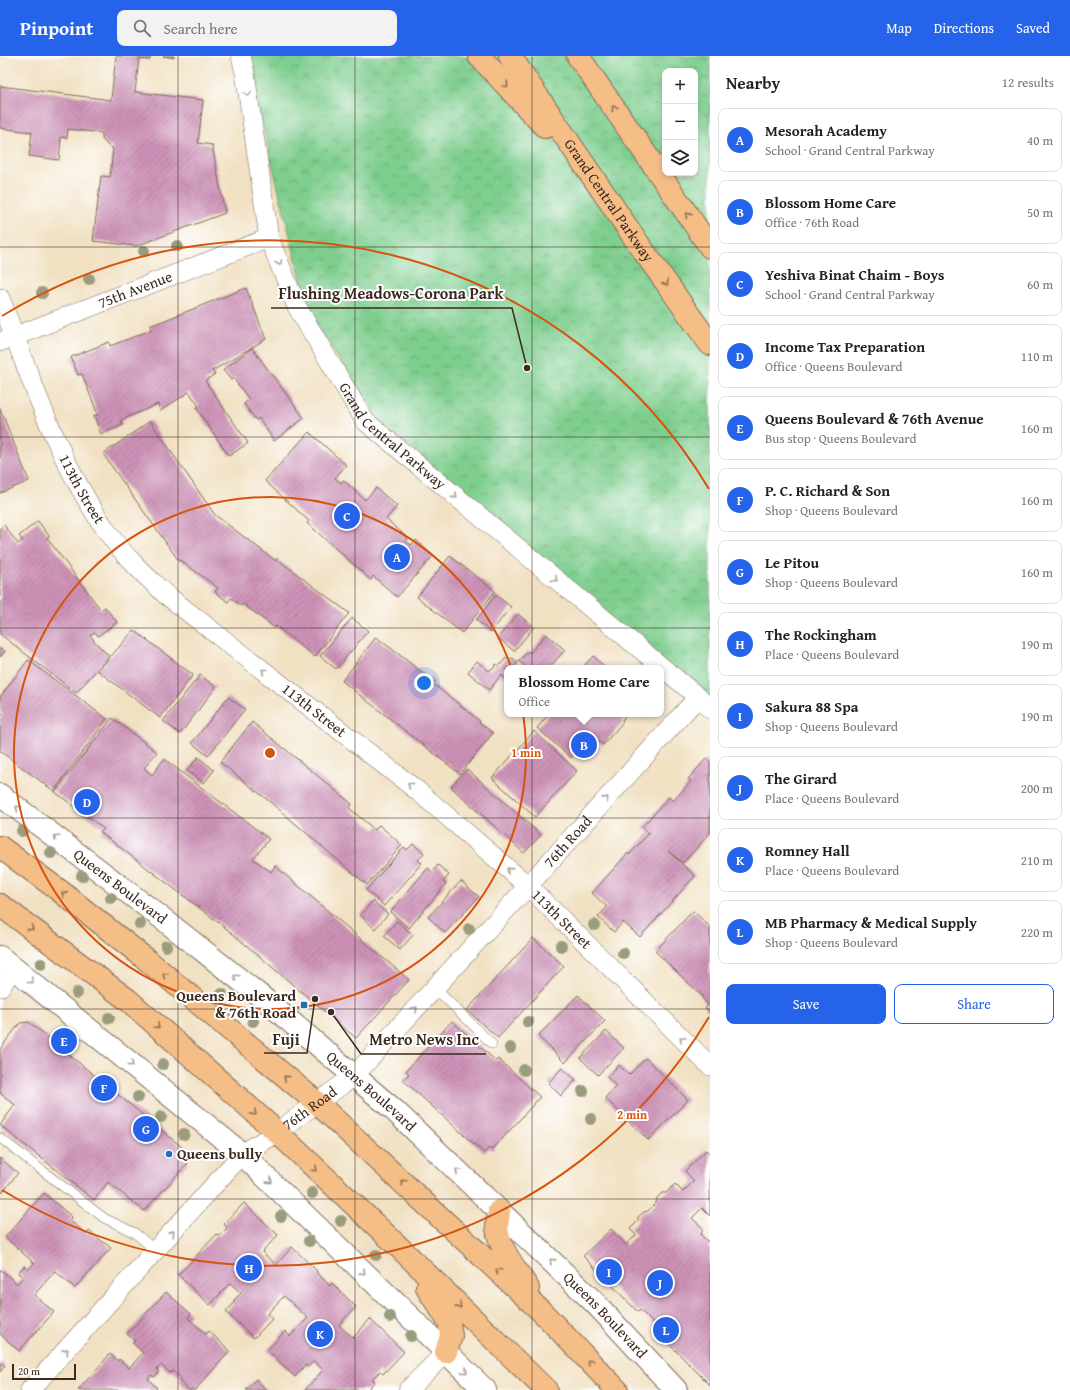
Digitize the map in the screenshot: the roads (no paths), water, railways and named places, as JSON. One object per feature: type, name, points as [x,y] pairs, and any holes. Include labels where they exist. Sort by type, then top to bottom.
[{"type":"main road","points":[[479,56],[596,182]]},
{"type":"main road","name":"Grand Central Parkway","points":[[510,56],[640,246],[710,344]]},
{"type":"main road","points":[[578,56],[710,247]]},
{"type":"main road","points":[[0,847],[60,891],[147,960],[316,1102],[542,1312],[618,1390]]},
{"type":"main road","points":[[0,905],[128,1000],[277,1132],[401,1249],[546,1390]]},
{"type":"main road","points":[[499,1211],[497,1227],[504,1250],[542,1312]]},
{"type":"main road","points":[[401,1249],[449,1322],[451,1336],[446,1352]]},
{"type":"street","name":"Grand Central Parkway","points":[[241,56],[245,73],[269,238],[296,307],[365,421],[658,665]]},
{"type":"street","name":"75th Avenue","points":[[7,339],[269,238]]},
{"type":"street","name":"113th Street","points":[[0,298],[7,339],[75,480],[109,535],[133,564],[165,594],[419,792],[528,886],[710,1066]]},
{"type":"street","name":"Grand Central Parkway","points":[[664,670],[704,703]]},
{"type":"street","name":"76th Road","points":[[30,1390],[242,1154],[277,1132],[316,1102],[354,1076],[528,886],[704,703]]},
{"type":"street","name":"Queens Boulevard","points":[[0,795],[163,919],[264,999],[394,1110],[595,1303],[676,1390]]},
{"type":"street","points":[[0,987],[7,962],[242,1154],[484,1390]]},
{"type":"street","points":[[408,1390],[446,1352]]},
{"type":"lane","points":[[435,988],[492,1044]]},
{"type":"lane","points":[[0,1138],[104,1218],[135,1233],[156,1251]]},
{"type":"place","name":"Flushing Meadows-Corona Park","points":[[527,368]]},
{"type":"place","name":"Yeshiva Binat Chaim - Boys","points":[[347,516]]},
{"type":"place","name":"Mesorah Academy","points":[[397,557]]},
{"type":"place","name":"Blossom Home Care","points":[[584,745]]},
{"type":"place","name":"Income Tax Preparation","points":[[87,802]]},
{"type":"place","name":"Fuji","points":[[315,999]]},
{"type":"place","name":"Queens Boulevard & 76th Road","points":[[304,1005]]},
{"type":"place","name":"Metro News Inc","points":[[331,1012]]},
{"type":"place","name":"Queens Boulevard & 76th Avenue","points":[[64,1041]]},
{"type":"place","name":"P. C. Richard & Son","points":[[104,1088]]},
{"type":"place","name":"Le Pitou","points":[[146,1129]]},
{"type":"place","name":"Queens bully","points":[[169,1154]]},
{"type":"place","name":"The Rockingham","points":[[249,1268]]},
{"type":"place","name":"Sakura 88 Spa","points":[[609,1272]]},
{"type":"place","name":"The Girard","points":[[660,1283]]},
{"type":"place","name":"MB Pharmacy & Medical Supply","points":[[666,1330]]},
{"type":"place","name":"Romney Hall","points":[[320,1334]]}]
